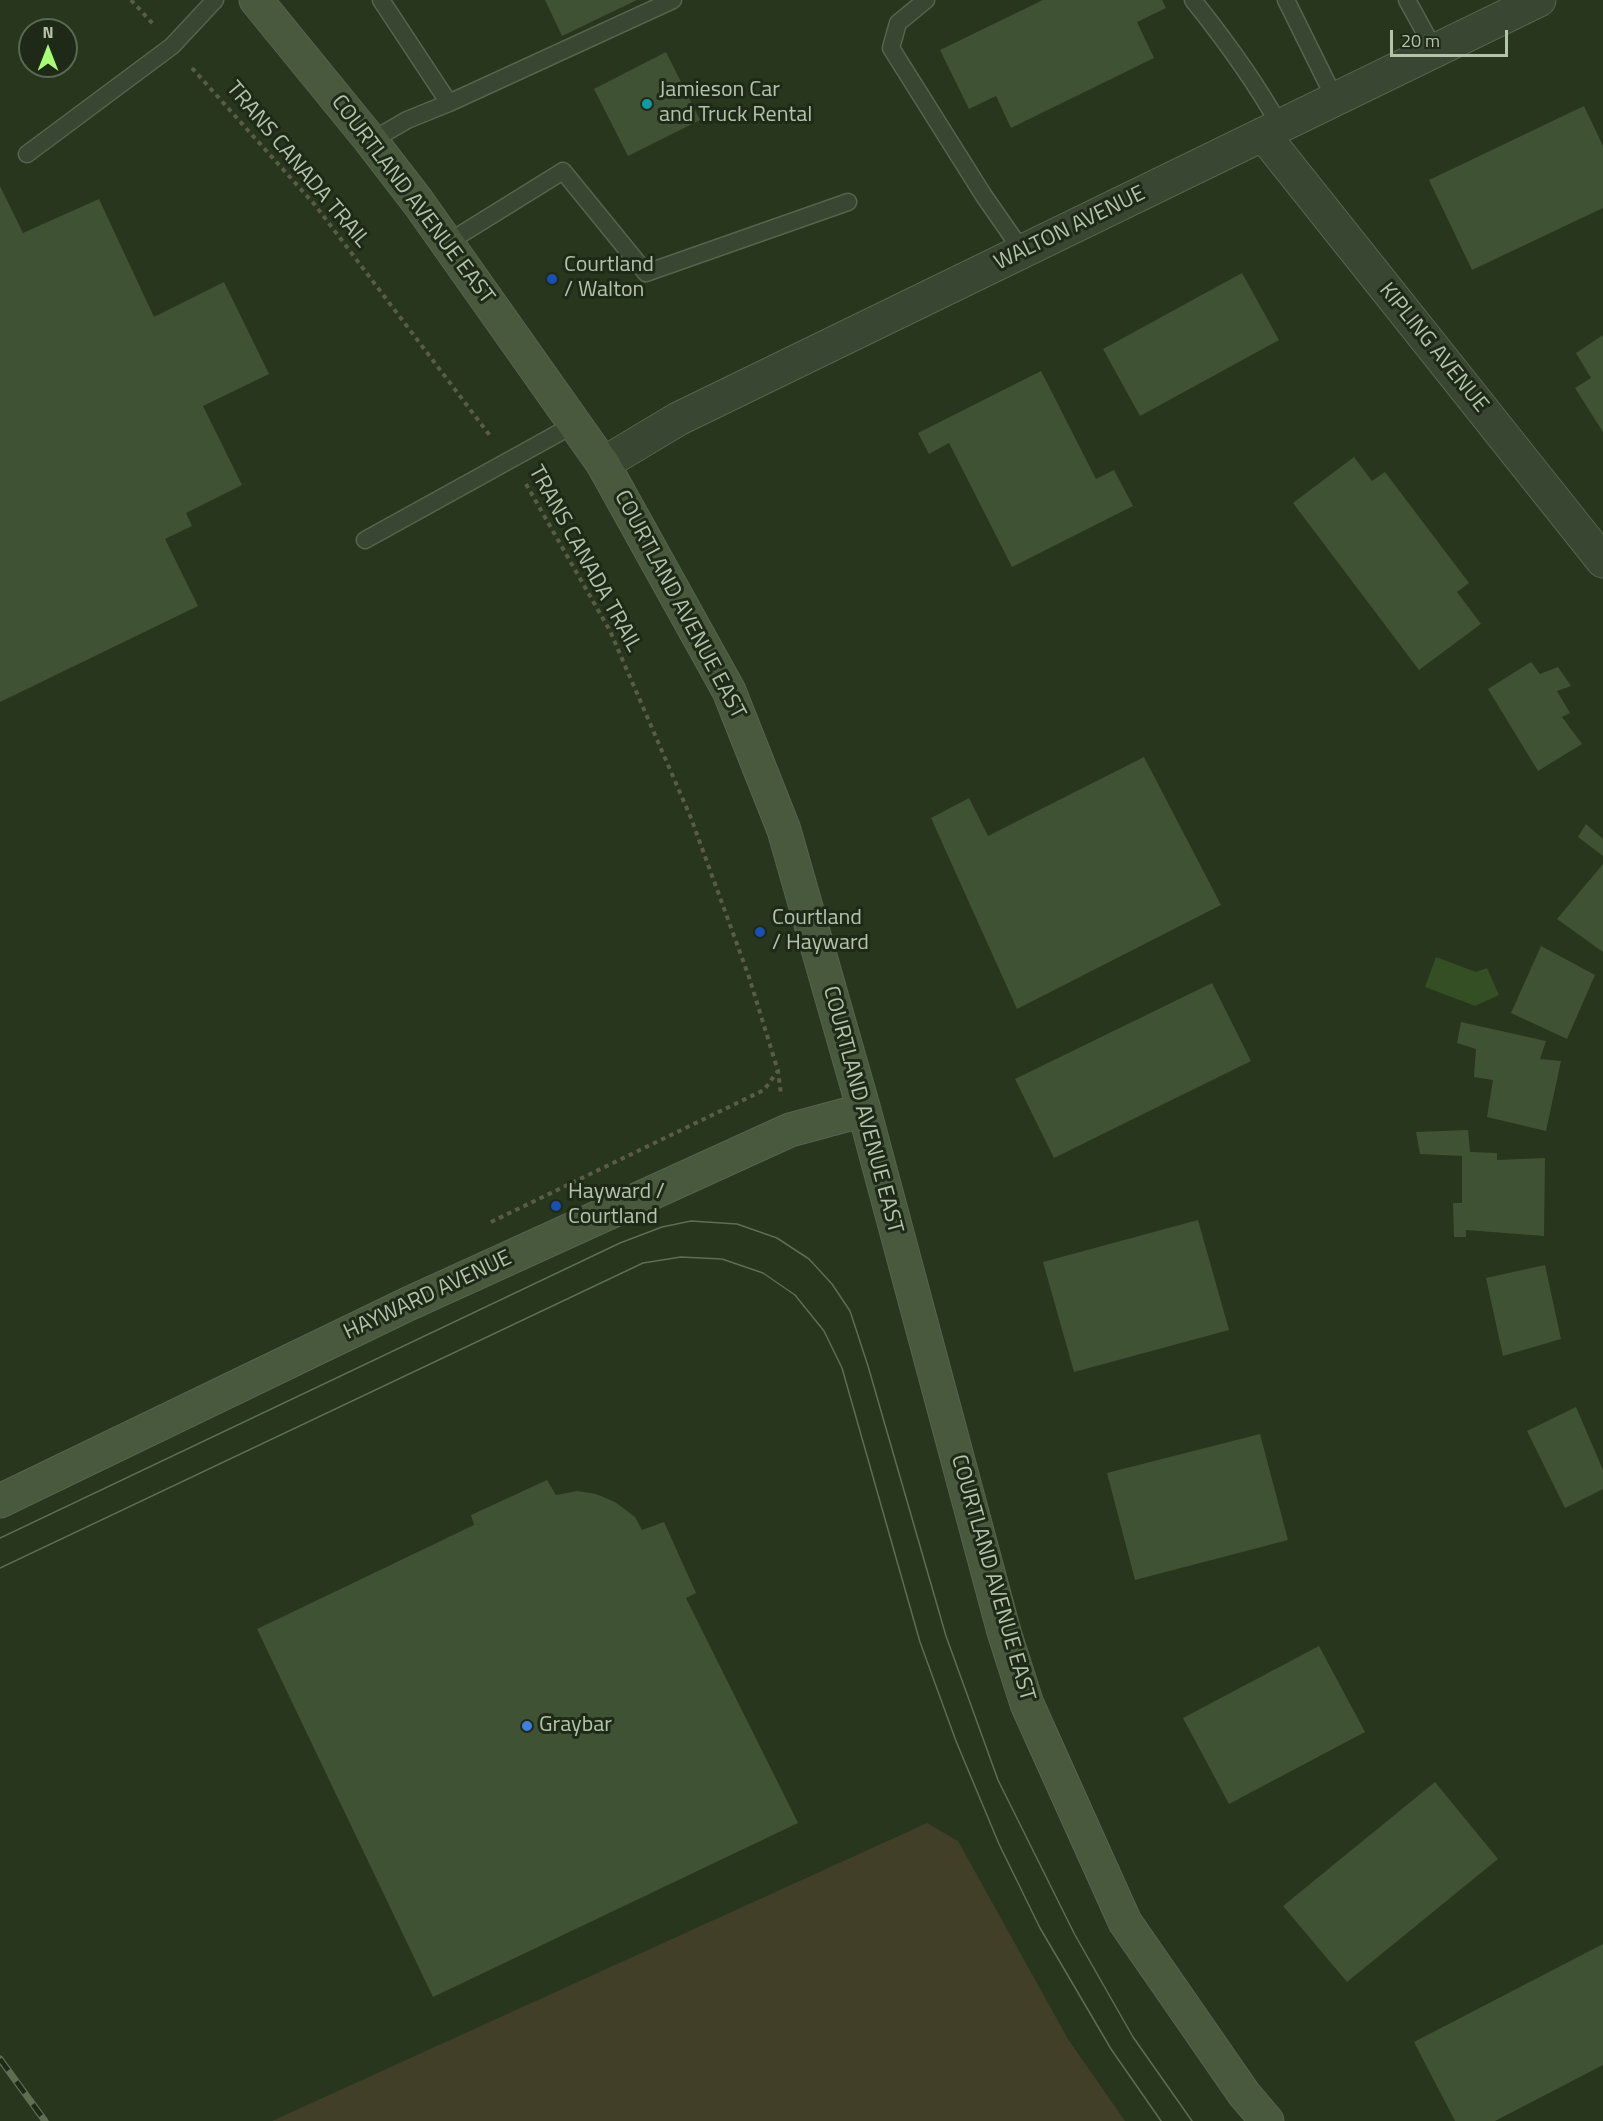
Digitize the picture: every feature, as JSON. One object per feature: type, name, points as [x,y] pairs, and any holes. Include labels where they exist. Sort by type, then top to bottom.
[{"type":"main road","name":"COURTLAND AVENUE EAST","points":[[256,0],[371,141],[447,243],[603,464],[729,692],[784,830],[864,1110],[1001,1621],[1027,1704],[1125,1922],[1244,2094],[1267,2121]]},
{"type":"main road","name":"HAYWARD AVENUE","points":[[0,1501],[408,1304],[790,1130],[864,1110]]},
{"type":"street","name":"WALTON AVENUE","points":[[603,464],[678,419],[1539,0]]},
{"type":"street","name":"KIPLING AVENUE","points":[[1271,130],[1603,561]]},
{"type":"lane","points":[[27,154],[172,46],[215,0]]},
{"type":"lane","points":[[381,0],[449,103]]},
{"type":"lane","points":[[371,141],[407,120],[674,0]]},
{"type":"lane","points":[[926,0],[898,23],[891,48],[984,196],[1023,252]]},
{"type":"lane","points":[[1194,0],[1223,37],[1262,94],[1271,130]]},
{"type":"lane","points":[[1286,0],[1335,99]]},
{"type":"lane","points":[[1407,0],[1435,51]]},
{"type":"lane","points":[[447,243],[563,171],[646,273],[848,202]]},
{"type":"lane","points":[[365,540],[575,424]]},
{"type":"path","name":"TRANS CANADA TRAIL","points":[[131,0],[315,206],[533,493],[610,631],[687,807],[749,977],[778,1071],[781,1099]]},
{"type":"shaded area","points":[[1436,957],[1476,972],[1487,968],[1499,995],[1475,1006],[1425,987]]},
{"type":"shaded area","points":[[927,1823],[958,1841],[1068,2039],[1125,2121],[272,2121]]},
{"type":"building","points":[[545,0],[637,0],[562,36]]},
{"type":"building","points":[[1043,0],[1162,0],[1166,8],[1137,22],[1154,58],[1011,128],[996,96],[969,109],[940,50]]},
{"type":"building","name":"Jamieson Car and Truck Rental","points":[[666,52],[700,120],[628,156],[594,89]]},
{"type":"building","points":[[1584,106],[1603,146],[1603,208],[1472,270],[1429,180]]},
{"type":"building","points":[[0,186],[23,233],[99,199],[154,317],[224,282],[269,374],[203,406],[242,485],[186,513],[192,526],[165,539],[198,606],[0,702]]},
{"type":"building","points":[[1242,273],[1279,340],[1140,416],[1103,349]]},
{"type":"building","points":[[1603,335],[1603,432],[1575,388],[1591,378],[1576,353]]},
{"type":"building","points":[[1041,371],[1096,479],[1114,470],[1133,506],[1012,567],[949,443],[929,454],[918,433]]},
{"type":"building","points":[[1354,457],[1372,481],[1385,472],[1469,583],[1457,592],[1481,624],[1419,670],[1293,503]]},
{"type":"building","points":[[1531,662],[1540,674],[1558,667],[1571,686],[1557,691],[1570,713],[1562,717],[1582,744],[1538,771],[1488,689]]},
{"type":"building","points":[[1144,757],[1221,905],[1017,1009],[931,818],[969,798],[988,836]]},
{"type":"building","points":[[1586,824],[1603,839],[1603,856],[1578,837]]},
{"type":"building","points":[[1603,864],[1603,952],[1557,919]]},
{"type":"building","points":[[1541,946],[1595,975],[1567,1039],[1511,1013]]},
{"type":"building","points":[[1212,983],[1251,1061],[1054,1158],[1015,1079]]},
{"type":"building","points":[[1461,1022],[1546,1041],[1540,1059],[1561,1061],[1546,1131],[1487,1117],[1493,1080],[1474,1077],[1476,1049],[1457,1043]]},
{"type":"building","points":[[1468,1130],[1470,1152],[1497,1153],[1497,1160],[1545,1158],[1544,1236],[1466,1230],[1466,1237],[1454,1237],[1453,1203],[1462,1203],[1462,1156],[1420,1154],[1416,1132]]},
{"type":"building","points":[[1198,1220],[1229,1330],[1074,1372],[1043,1262]]},
{"type":"building","points":[[1545,1265],[1561,1339],[1503,1356],[1486,1278]]},
{"type":"building","points":[[1576,1407],[1603,1470],[1603,1489],[1565,1508],[1527,1431]]},
{"type":"building","points":[[1260,1434],[1288,1540],[1135,1580],[1107,1473]]},
{"type":"building","name":"Graybar","points":[[547,1480],[556,1495],[577,1491],[596,1494],[615,1502],[635,1517],[642,1530],[664,1522],[696,1593],[686,1598],[798,1823],[433,1997],[257,1629],[474,1525],[471,1515]]},
{"type":"building","points":[[1319,1646],[1365,1732],[1229,1804],[1183,1718]]},
{"type":"building","points":[[1435,1782],[1498,1859],[1347,1982],[1283,1906]]},
{"type":"building","points":[[1603,1944],[1603,2065],[1495,2121],[1455,2121],[1414,2042]]},
{"type":"tram line","points":[[0,1538],[620,1243],[662,1227],[691,1221],[737,1224],[777,1238],[809,1259],[832,1284],[850,1311],[946,1636],[998,1780],[1075,1935],[1133,2037],[1192,2121]]},
{"type":"tram line","points":[[0,1568],[643,1263],[681,1257],[722,1259],[763,1273],[795,1295],[824,1331],[842,1368],[920,1642],[956,1741],[999,1844],[1040,1928],[1111,2049],[1161,2121]]},
{"type":"railway","points":[[0,2059],[45,2121]]},
{"type":"place","name":"Jamieson Car and Truck Rental","points":[[647,104]]},
{"type":"place","name":"Courtland / Walton","points":[[552,279]]},
{"type":"place","name":"Courtland / Hayward","points":[[760,932]]},
{"type":"place","name":"Hayward / Courtland","points":[[556,1206]]},
{"type":"place","name":"Graybar","points":[[527,1726]]}]
